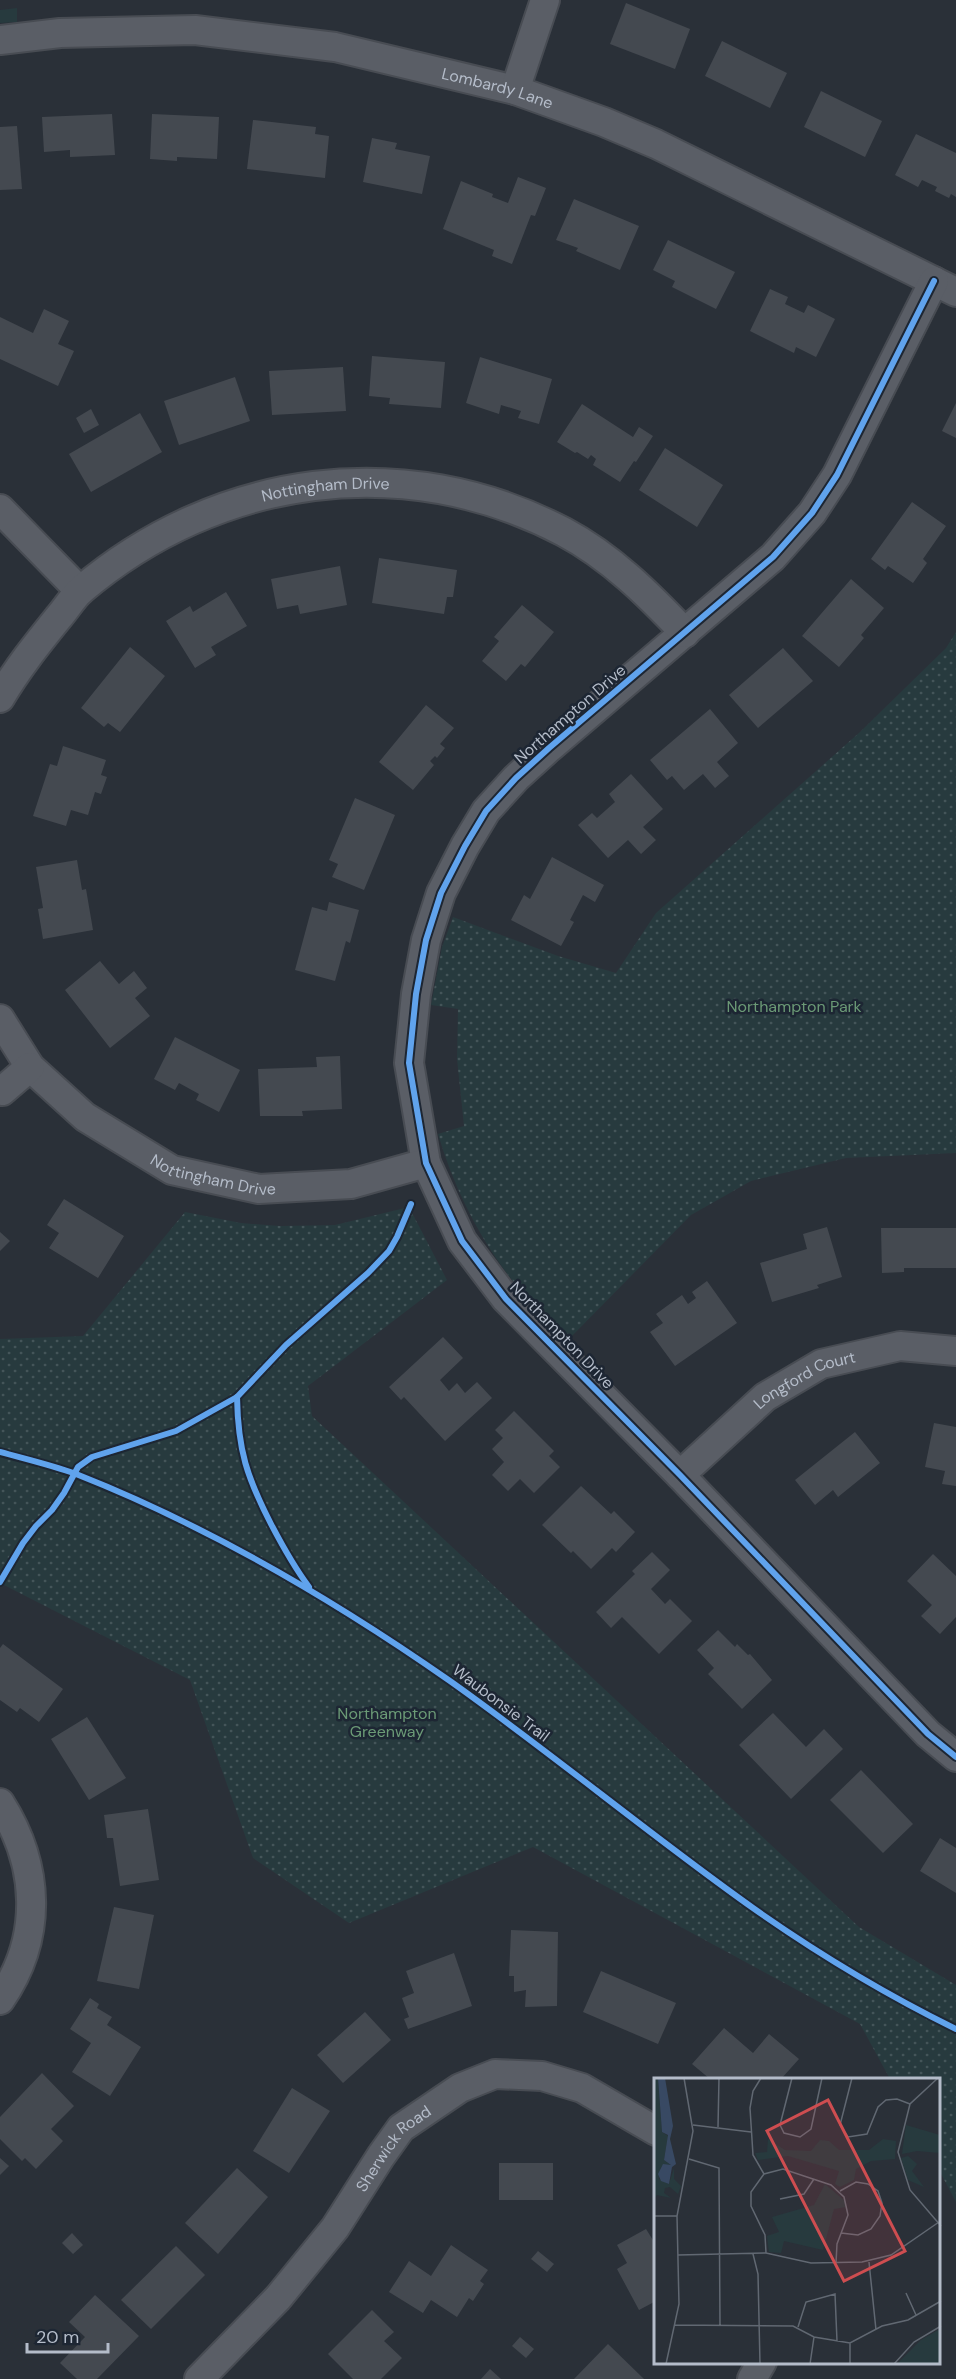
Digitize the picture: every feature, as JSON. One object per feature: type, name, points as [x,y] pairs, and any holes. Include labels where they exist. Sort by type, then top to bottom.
[{"type":"street","points":[[515,90],[544,0]]},
{"type":"street","name":"Lombardy Lane","points":[[0,40],[60,33],[195,30],[335,47],[515,90],[604,122],[656,144],[945,286]]},
{"type":"street","name":"Northampton Drive","points":[[945,286],[837,475],[812,513],[772,557],[516,778],[486,812],[465,846],[441,893],[426,940],[416,994],[408,1063],[426,1164],[462,1241],[506,1299],[680,1475],[928,1734],[956,1757]]},
{"type":"street","name":"Nottingham Drive","points":[[0,698],[16,670],[80,591],[146,543],[203,514],[286,489],[368,481],[424,485],[489,501],[526,514],[564,532],[588,546],[638,584],[686,633]]},
{"type":"street","points":[[0,509],[80,591]]},
{"type":"street","name":"Nottingham Drive","points":[[0,1018],[30,1067],[85,1118],[172,1170],[259,1189],[351,1184],[426,1164]]},
{"type":"street","points":[[2,1091],[30,1067]]},
{"type":"street","name":"Longford Court","points":[[680,1475],[765,1397],[821,1364],[900,1346],[956,1351]]},
{"type":"street","points":[[0,1803],[12,1822],[28,1865],[32,1910],[25,1950],[9,1987],[0,2000]]},
{"type":"street","name":"Sherwick Road","points":[[199,2379],[278,2298],[335,2229],[401,2128],[460,2088],[495,2074],[542,2076],[582,2088],[654,2130]]},
{"type":"street","points":[[753,2379],[761,2364]]},
{"type":"green space","points":[[17,8],[17,22],[0,23],[0,10]]},
{"type":"green space","name":"Northampton Park","points":[[956,632],[956,1153],[846,1158],[751,1181],[691,1215],[569,1339],[530,1300],[496,1259],[458,1190],[438,1134],[464,1126],[457,1059],[458,1009],[431,1005],[442,947],[453,917],[558,956],[616,973],[656,913],[860,732],[946,648]]},
{"type":"green space","name":"Northampton Greenway","points":[[409,1207],[447,1280],[308,1386],[312,1416],[859,1927],[956,1985],[956,2202],[941,2174],[941,2078],[889,2078],[860,2024],[533,1847],[349,1923],[253,1858],[190,1680],[0,1583],[0,1339],[83,1336],[185,1212],[241,1223],[280,1226],[335,1225]]},
{"type":"building","points":[[626,3],[690,29],[675,69],[610,44]]},
{"type":"building","points":[[722,41],[787,73],[770,108],[705,76]]},
{"type":"building","points":[[821,91],[882,121],[865,157],[804,127]]},
{"type":"building","points":[[112,114],[115,155],[70,157],[70,150],[44,152],[42,117]]},
{"type":"building","points":[[152,114],[219,117],[217,159],[177,157],[177,161],[150,159]]},
{"type":"building","points":[[253,120],[316,127],[315,134],[329,136],[325,178],[247,169]]},
{"type":"building","points":[[17,126],[22,189],[0,190],[0,127]]},
{"type":"building","points":[[916,134],[956,153],[956,197],[951,194],[949,198],[935,191],[937,187],[922,180],[918,187],[895,175]]},
{"type":"building","points":[[372,138],[397,143],[395,149],[430,156],[422,194],[363,182]]},
{"type":"building","points":[[518,177],[546,188],[535,216],[531,215],[512,264],[492,256],[494,250],[443,229],[461,181],[508,203]]},
{"type":"building","points":[[574,199],[639,226],[620,270],[576,251],[578,248],[556,240]]},
{"type":"building","points":[[668,240],[735,272],[716,309],[672,287],[675,281],[653,270]]},
{"type":"building","points":[[770,289],[788,297],[785,304],[804,313],[808,305],[835,319],[816,357],[796,347],[794,353],[750,331]]},
{"type":"building","points":[[44,309],[69,321],[58,344],[74,351],[58,386],[0,359],[0,317],[33,333]]},
{"type":"building","points":[[372,356],[445,362],[441,408],[389,404],[390,398],[369,396]]},
{"type":"building","points":[[480,357],[552,379],[539,424],[518,418],[521,411],[501,405],[499,414],[466,403]]},
{"type":"building","points":[[343,367],[346,411],[272,415],[269,371]]},
{"type":"building","points":[[235,377],[250,421],[179,445],[164,401]]},
{"type":"building","points":[[956,403],[956,438],[942,431]]},
{"type":"building","points":[[582,404],[633,437],[639,427],[653,436],[620,482],[593,465],[596,459],[591,455],[588,459],[557,442]]},
{"type":"building","points":[[91,409],[99,425],[84,433],[76,418]]},
{"type":"building","points":[[140,413],[162,452],[91,492],[69,454]]},
{"type":"building","points":[[665,448],[723,485],[697,527],[639,490]]},
{"type":"building","points":[[912,502],[946,526],[923,559],[927,563],[913,583],[888,566],[885,570],[871,559]]},
{"type":"building","points":[[379,558],[457,570],[453,597],[447,597],[444,614],[372,603]]},
{"type":"building","points":[[340,566],[347,605],[300,614],[298,605],[277,609],[271,579]]},
{"type":"building","points":[[851,579],[884,608],[861,635],[864,638],[839,667],[802,636]]},
{"type":"building","points":[[226,592],[247,626],[211,647],[216,655],[195,668],[166,621],[190,606],[193,612]]},
{"type":"building","points":[[522,605],[554,632],[525,667],[521,664],[506,681],[482,661],[499,641],[494,637]]},
{"type":"building","points":[[130,647],[165,676],[120,732],[108,723],[104,727],[81,708]]},
{"type":"building","points":[[783,648],[813,681],[758,728],[729,695]]},
{"type":"building","points":[[426,705],[454,728],[440,744],[445,748],[437,758],[435,756],[430,761],[434,765],[413,790],[379,762]]},
{"type":"building","points":[[710,709],[738,743],[717,762],[729,776],[715,788],[703,774],[684,790],[672,776],[667,780],[650,760]]},
{"type":"building","points":[[63,746],[106,760],[101,775],[107,777],[101,794],[95,792],[88,815],[71,810],[66,826],[33,816],[50,764],[57,766]]},
{"type":"building","points":[[631,774],[663,809],[643,827],[656,840],[641,854],[628,840],[608,858],[578,825],[592,813],[597,818],[615,802],[609,794]]},
{"type":"building","points":[[355,798],[395,815],[364,890],[332,877],[338,864],[329,860]]},
{"type":"building","points":[[552,857],[604,885],[595,902],[583,895],[570,920],[574,922],[561,946],[511,920],[524,895],[530,899]]},
{"type":"building","points":[[77,860],[82,890],[86,889],[93,930],[43,939],[38,909],[43,908],[36,867]]},
{"type":"building","points":[[329,902],[359,910],[350,943],[346,941],[335,981],[295,970],[312,907],[327,911]]},
{"type":"building","points":[[100,961],[119,984],[134,971],[147,988],[135,998],[150,1016],[110,1048],[65,990]]},
{"type":"building","points":[[175,1037],[240,1070],[219,1112],[196,1100],[199,1094],[179,1083],[175,1090],[154,1079]]},
{"type":"building","points":[[340,1056],[342,1109],[302,1111],[303,1116],[260,1116],[258,1069],[317,1067],[316,1057]]},
{"type":"building","points":[[64,1199],[124,1236],[98,1278],[49,1248],[59,1233],[47,1225]]},
{"type":"building","points":[[827,1227],[842,1277],[817,1285],[819,1288],[772,1302],[760,1263],[807,1249],[803,1234]]},
{"type":"building","points":[[881,1228],[956,1228],[956,1268],[904,1268],[904,1272],[882,1273]]},
{"type":"building","points":[[0,1232],[10,1241],[0,1251]]},
{"type":"building","points":[[707,1281],[737,1323],[675,1366],[650,1332],[663,1323],[656,1314],[682,1295],[688,1304],[696,1298],[692,1292]]},
{"type":"building","points":[[443,1337],[463,1358],[440,1380],[449,1391],[457,1383],[465,1393],[477,1382],[492,1398],[445,1441],[404,1397],[401,1400],[389,1387]]},
{"type":"building","points":[[514,1411],[554,1451],[549,1456],[560,1467],[534,1493],[520,1479],[508,1491],[492,1475],[504,1462],[492,1449],[503,1438],[495,1430]]},
{"type":"building","points":[[934,1423],[956,1427],[956,1486],[942,1484],[945,1471],[925,1467]]},
{"type":"building","points":[[855,1432],[880,1463],[838,1497],[833,1490],[815,1505],[795,1480]]},
{"type":"building","points":[[581,1486],[611,1514],[614,1511],[635,1532],[616,1552],[612,1548],[591,1569],[542,1525]]},
{"type":"building","points":[[652,1552],[670,1570],[651,1589],[665,1604],[670,1599],[692,1621],[659,1654],[622,1617],[611,1628],[596,1612],[635,1574],[632,1571]]},
{"type":"building","points":[[933,1554],[956,1576],[956,1617],[940,1634],[921,1616],[932,1605],[907,1581]]},
{"type":"building","points":[[718,1630],[735,1647],[737,1644],[748,1655],[750,1654],[772,1680],[742,1709],[708,1674],[714,1668],[697,1650]]},
{"type":"building","points":[[3,1644],[63,1689],[39,1722],[20,1708],[17,1712],[0,1700],[0,1648]]},
{"type":"building","points":[[773,1713],[806,1747],[824,1729],[843,1749],[791,1799],[739,1745]]},
{"type":"building","points":[[87,1717],[126,1778],[89,1800],[51,1739]]},
{"type":"building","points":[[861,1770],[913,1824],[883,1853],[830,1800]]},
{"type":"building","points":[[148,1809],[159,1880],[120,1886],[113,1838],[107,1838],[104,1815]]},
{"type":"building","points":[[940,1838],[956,1848],[956,1893],[920,1871]]},
{"type":"building","points":[[114,1907],[154,1915],[139,1989],[97,1981]]},
{"type":"building","points":[[511,1930],[558,1932],[557,2006],[525,2007],[526,1990],[514,1992],[514,1976],[509,1976]]},
{"type":"building","points":[[454,1953],[472,2006],[408,2029],[404,2019],[409,2017],[402,1998],[414,1993],[406,1971]]},
{"type":"building","points":[[601,1971],[676,2003],[658,2044],[583,2012]]},
{"type":"building","points":[[90,1998],[99,2004],[97,2008],[112,2017],[107,2025],[141,2047],[110,2096],[72,2072],[91,2043],[70,2029]]},
{"type":"building","points":[[365,2012],[391,2040],[343,2083],[317,2055]]},
{"type":"building","points":[[724,2028],[753,2053],[769,2034],[799,2059],[782,2078],[709,2078],[692,2064]]},
{"type":"building","points":[[42,2073],[74,2106],[51,2129],[63,2141],[36,2169],[25,2158],[22,2161],[0,2139],[0,2117]]},
{"type":"building","points":[[292,2088],[330,2111],[289,2173],[253,2151]]},
{"type":"building","points":[[0,2158],[9,2166],[0,2175]]},
{"type":"building","points":[[499,2163],[553,2163],[553,2200],[499,2200]]},
{"type":"building","points":[[237,2168],[268,2197],[218,2254],[185,2223]]},
{"type":"building","points":[[646,2229],[654,2242],[654,2302],[639,2310],[617,2269],[627,2263],[617,2245]]},
{"type":"building","points":[[72,2233],[83,2245],[73,2254],[62,2243]]},
{"type":"building","points":[[451,2245],[488,2270],[480,2281],[484,2284],[473,2301],[469,2298],[457,2317],[431,2300],[423,2313],[389,2292],[409,2261],[431,2276]]},
{"type":"building","points":[[176,2246],[205,2275],[151,2329],[121,2300]]},
{"type":"building","points":[[538,2251],[554,2264],[547,2272],[531,2259]]},
{"type":"building","points":[[95,2295],[139,2336],[97,2379],[77,2379],[60,2363],[85,2337],[69,2322]]},
{"type":"building","points":[[372,2310],[394,2332],[384,2341],[402,2358],[381,2379],[353,2379],[328,2354]]},
{"type":"building","points":[[520,2337],[534,2349],[526,2358],[512,2346]]},
{"type":"building","points":[[608,2344],[644,2379],[574,2379]]},
{"type":"building","points":[[490,2369],[501,2379],[481,2379]]},
{"type":"cycle path","points":[[934,281],[837,475],[812,513],[773,557],[549,748],[516,778],[486,811],[441,893],[426,940],[416,994],[409,1063],[426,1163],[462,1241],[506,1299],[680,1475],[928,1734],[956,1757]]},
{"type":"cycle path","points":[[0,1582],[23,1543],[64,1493],[78,1467],[92,1457],[176,1431],[237,1397],[286,1345],[368,1273],[389,1251],[411,1204]]},
{"type":"cycle path","points":[[237,1397],[239,1433],[250,1477],[280,1541],[309,1587]]},
{"type":"cycle path","name":"Waubonsie Trail","points":[[0,1452],[76,1474],[174,1517],[222,1541],[315,1594],[450,1681],[777,1925],[877,1987],[956,2029]]}]
